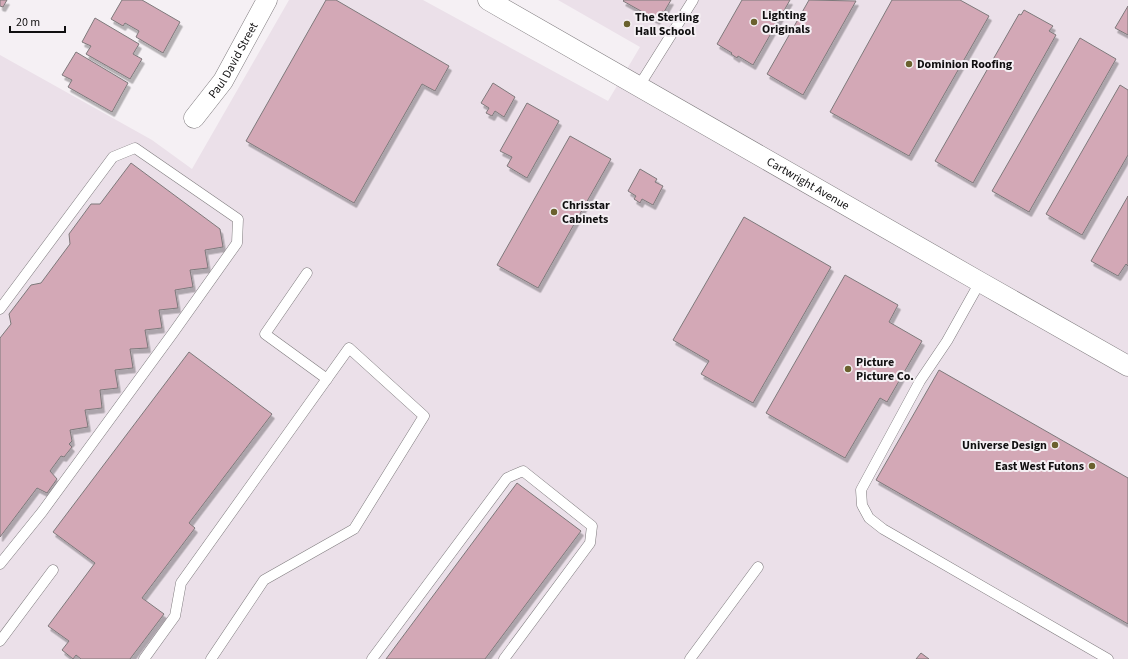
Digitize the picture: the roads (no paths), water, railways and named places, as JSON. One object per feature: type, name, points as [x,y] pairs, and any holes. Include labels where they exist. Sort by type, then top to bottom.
[{"type":"street","name":"Paul David Street","points":[[194,118],[223,81],[267,0]]},
{"type":"street","name":"Cartwright Avenue","points":[[488,0],[1128,366]]},
{"type":"lane","points":[[639,86],[694,0]]},
{"type":"lane","points":[[0,309],[113,157],[135,148],[238,219],[237,243],[174,333],[42,512],[0,564]]},
{"type":"lane","points":[[307,273],[265,334],[327,379]]},
{"type":"lane","points":[[980,282],[947,341],[920,381],[861,490],[862,504],[869,518],[883,529],[1108,659]]},
{"type":"lane","points":[[144,659],[175,616],[181,583],[349,348],[424,416],[354,529],[264,580],[212,659]]},
{"type":"lane","points":[[372,659],[507,478],[522,472],[592,526],[590,542],[504,659]]},
{"type":"lane","points":[[690,659],[758,567]]},
{"type":"lane","points":[[0,641],[53,570]]},
{"type":"place","name":"Lighting Originals","points":[[754,22]]},
{"type":"place","name":"The Sterling Hall School","points":[[627,24]]},
{"type":"place","name":"Dominion Roofing","points":[[909,64]]},
{"type":"place","name":"Chrisstar Cabinets","points":[[554,212]]},
{"type":"place","name":"Picture Picture Co.","points":[[848,369]]},
{"type":"place","name":"Universe Design","points":[[1055,445]]},
{"type":"place","name":"East West Futons","points":[[1092,466]]}]
